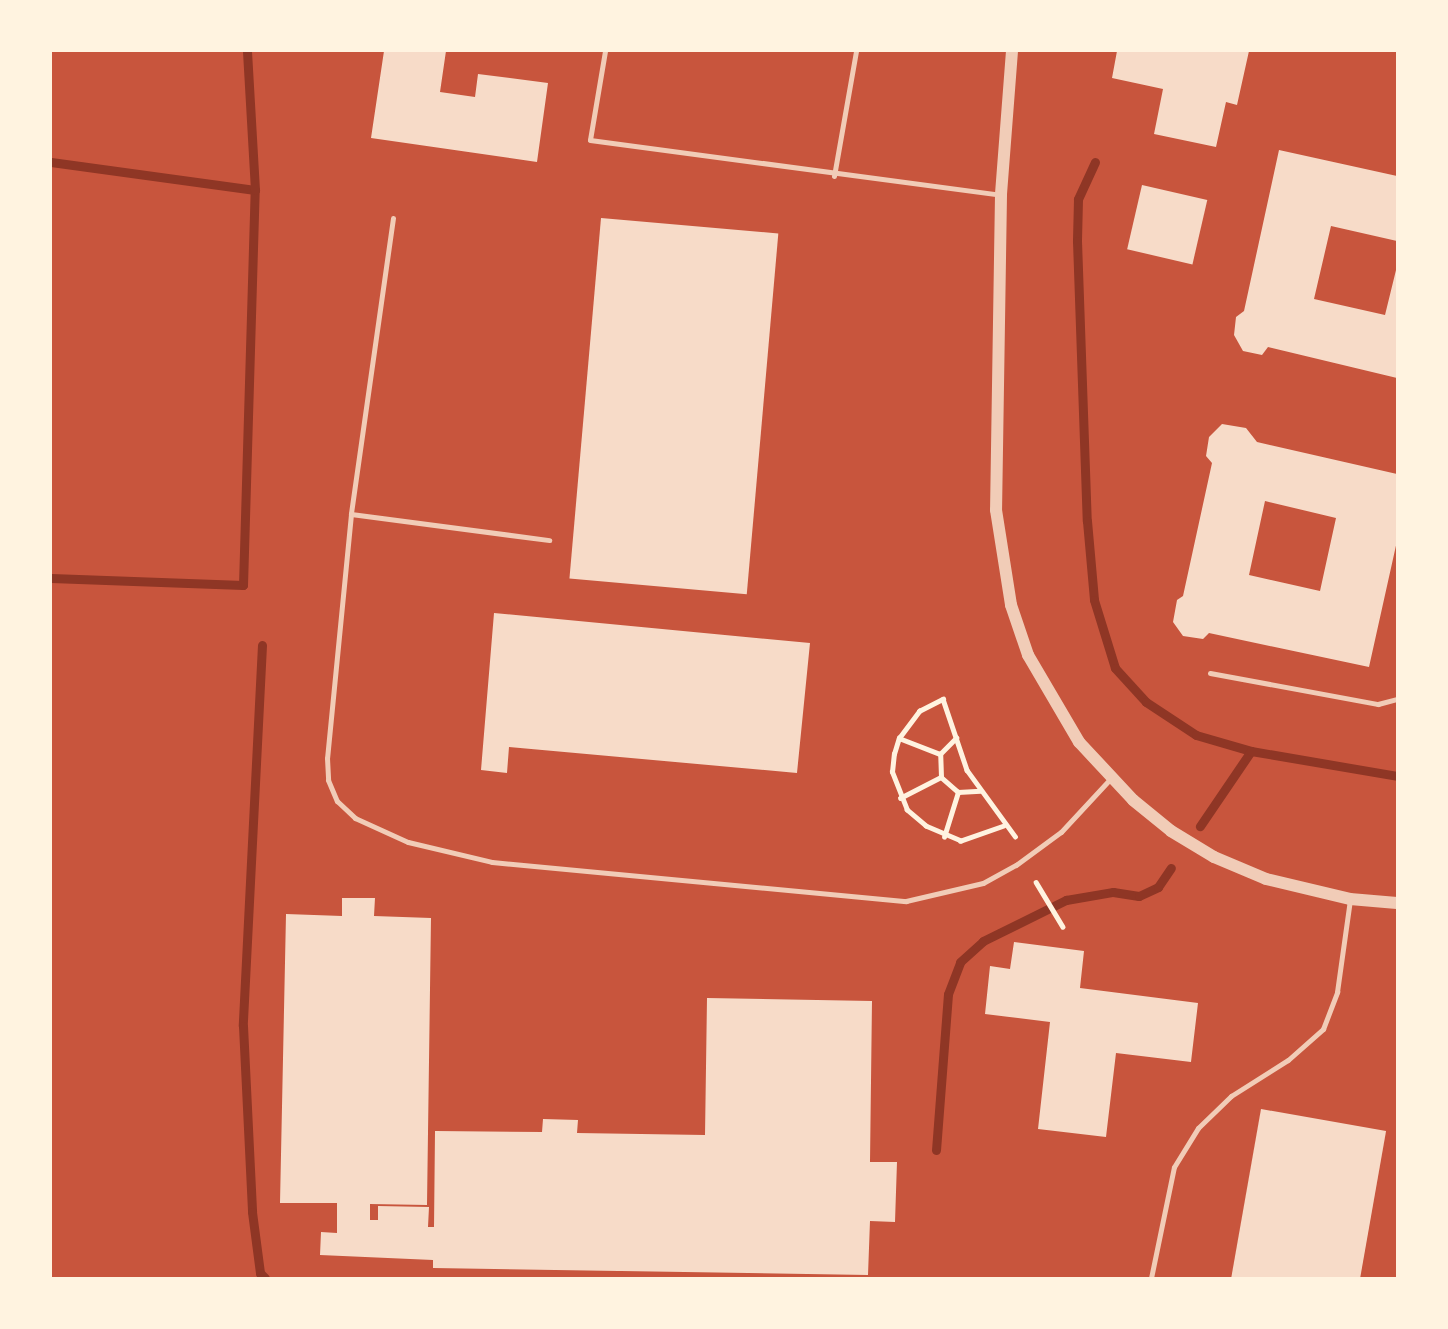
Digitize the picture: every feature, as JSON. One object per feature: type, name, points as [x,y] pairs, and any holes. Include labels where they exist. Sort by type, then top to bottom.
[{"type":"street","points":[[1012,51],[1001,195],[995,444],[1001,559],[1012,605],[1039,678],[1079,742],[1111,778],[1171,831],[1214,857],[1266,879],[1350,899],[1397,903]]},
{"type":"lane","points":[[605,51],[590,140],[834,176],[1001,195]]},
{"type":"lane","points":[[834,176],[856,51]]},
{"type":"lane","points":[[394,218],[351,514],[328,780],[337,801],[355,818],[408,842],[520,865],[906,901],[983,883],[1016,865],[1061,832],[1111,778]]},
{"type":"lane","points":[[351,514],[549,540]]},
{"type":"lane","points":[[1210,673],[1378,704],[1397,699]]},
{"type":"lane","points":[[1151,1278],[1174,1167],[1198,1128],[1231,1096],[1287,1060],[1323,1028],[1337,992],[1350,899]]},
{"type":"path","points":[[1004,826],[970,839],[944,837],[926,827],[900,797],[892,772],[899,737],[919,711],[943,699],[956,738],[980,791],[1004,826],[1015,836]]},
{"type":"path","points":[[899,737],[940,754]]},
{"type":"path","points":[[956,738],[940,754],[941,777],[958,792],[980,791]]},
{"type":"path","points":[[900,797],[941,777]]},
{"type":"path","points":[[944,837],[958,792]]},
{"type":"path","points":[[1036,883],[1063,927]]},
{"type":"building","points":[[384,51],[446,51],[440,92],[475,97],[478,74],[548,83],[537,162],[371,138]]},
{"type":"building","points":[[1117,51],[1249,51],[1237,105],[1226,102],[1216,147],[1154,134],[1163,89],[1112,78]]},
{"type":"building","points":[[1279,150],[1397,176],[1397,241],[1331,226],[1314,299],[1385,315],[1397,266],[1397,378],[1268,347],[1262,355],[1243,351],[1234,335],[1236,317],[1244,311]]},
{"type":"building","points":[[1142,185],[1207,200],[1192,264],[1127,249]]},
{"type":"building","points":[[601,218],[778,234],[747,594],[569,579]]},
{"type":"building","points":[[1222,424],[1246,428],[1257,442],[1397,474],[1397,541],[1369,667],[1209,633],[1203,639],[1183,636],[1173,622],[1177,600],[1183,596],[1212,463],[1206,456],[1209,437]],"holes":[[[1265,501],[1336,518],[1320,591],[1249,575]]]},
{"type":"building","points":[[494,613],[810,643],[797,773],[509,747],[507,773],[481,770]]},
{"type":"building","points":[[342,898],[375,898],[374,916],[431,918],[427,1205],[370,1204],[370,1220],[378,1220],[378,1206],[429,1207],[428,1227],[434,1227],[435,1131],[542,1132],[543,1119],[578,1120],[577,1133],[705,1135],[707,998],[872,1001],[870,1162],[897,1162],[895,1222],[870,1221],[868,1275],[433,1268],[433,1260],[320,1255],[321,1232],[337,1233],[337,1203],[280,1203],[286,914],[342,916]]},
{"type":"building","points":[[1014,942],[1084,951],[1080,988],[1198,1003],[1191,1062],[1116,1053],[1106,1137],[1038,1129],[1050,1022],[985,1014],[990,966],[1010,969]]},
{"type":"building","points":[[1261,1109],[1386,1131],[1360,1278],[1231,1277]]},
{"type":"waterway","points":[[51,578],[243,585],[255,190],[247,51]]},
{"type":"waterway","points":[[51,162],[255,190]]},
{"type":"waterway","points":[[1095,162],[1078,199],[1077,241],[1087,521],[1094,600],[1115,668],[1146,702],[1196,735],[1251,751],[1200,826]]},
{"type":"waterway","points":[[262,645],[243,1026],[252,1212],[260,1273],[265,1278]]},
{"type":"waterway","points":[[1251,751],[1397,776]]},
{"type":"waterway","points":[[936,1150],[948,994],[960,962],[983,941],[1066,900],[1113,892],[1139,896],[1158,887],[1171,868]]}]
